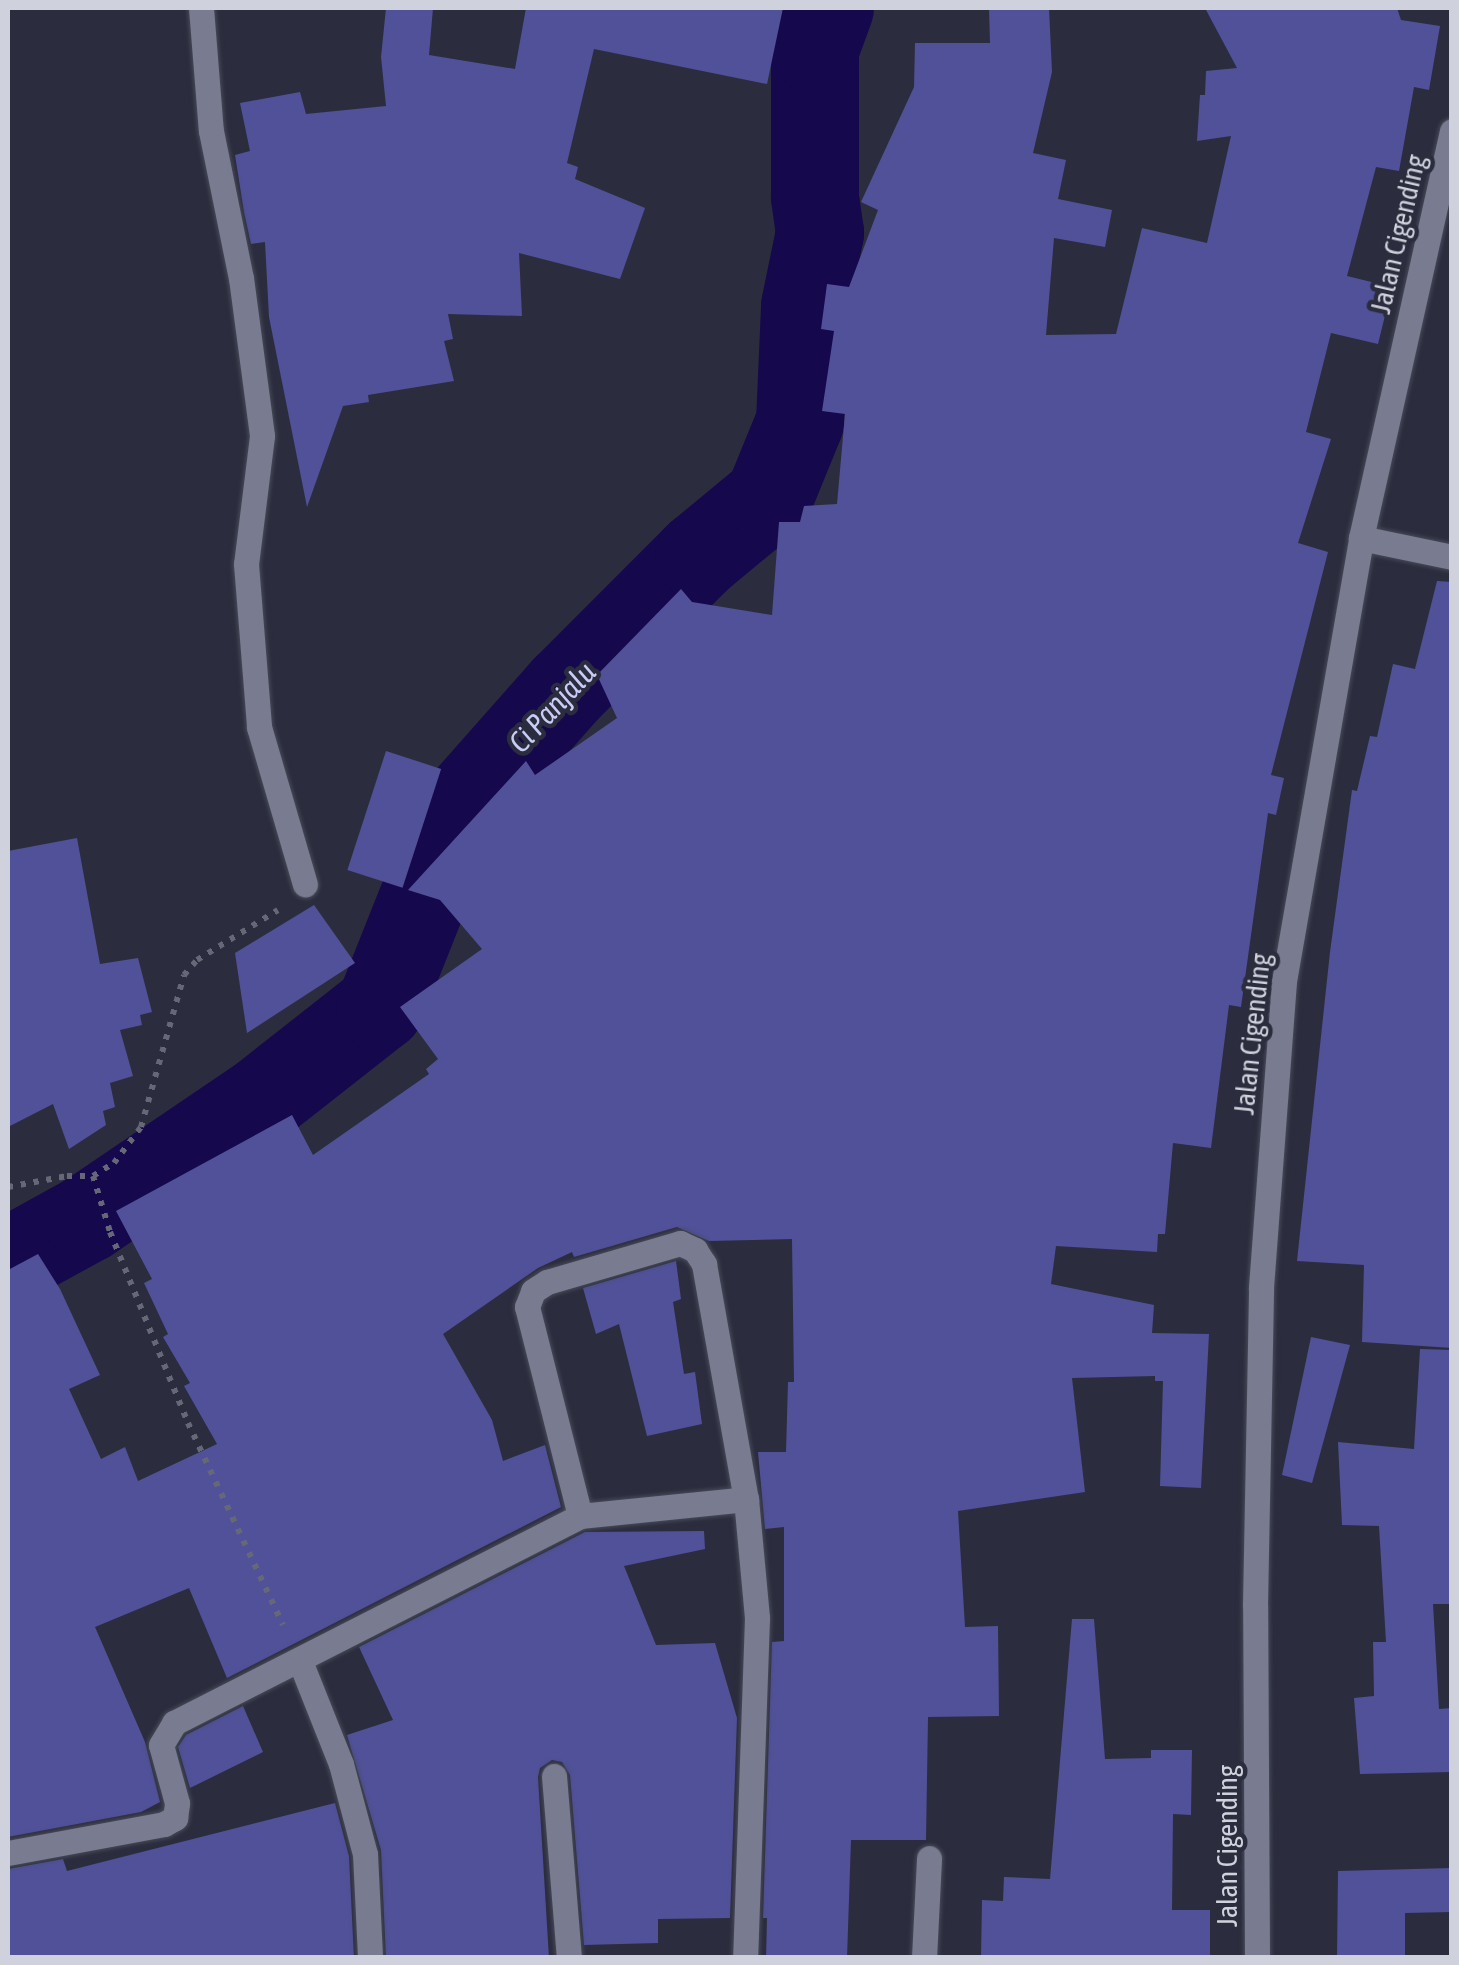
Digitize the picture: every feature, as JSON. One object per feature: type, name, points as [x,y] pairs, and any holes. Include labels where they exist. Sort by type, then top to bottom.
[{"type":"street","points":[[201,8],[210,130],[240,278],[262,436],[246,564],[259,727],[305,884]]},
{"type":"street","name":"Jalan Cigending","points":[[1257,1958],[1255,1605],[1262,1287],[1284,981],[1330,738],[1361,538],[1452,131]]},
{"type":"street","points":[[1361,538],[1452,556]]},
{"type":"street","points":[[580,1516],[527,1308],[533,1291],[546,1282],[680,1243],[696,1250],[704,1264],[746,1499],[758,1618],[745,1958]]},
{"type":"street","points":[[8,1853],[164,1824],[175,1818],[177,1803],[161,1745],[164,1734],[174,1724],[580,1516],[746,1499]]},
{"type":"street","points":[[300,1661],[341,1764],[365,1854],[370,1958]]},
{"type":"street","points":[[554,1776],[569,1958]]},
{"type":"street","points":[[924,1958],[929,1858]]},
{"type":"path","points":[[8,1187],[67,1176],[93,1176],[114,1163],[141,1127],[184,975],[196,960],[275,913],[305,884]]},
{"type":"path","points":[[93,1176],[110,1232],[188,1423],[300,1661]]},
{"type":"building","points":[[386,8],[433,8],[429,55],[515,69],[526,8],[783,8],[767,84],[594,49],[567,163],[578,167],[575,179],[645,208],[620,279],[519,253],[522,316],[448,314],[453,339],[444,341],[454,381],[368,395],[369,402],[343,406],[307,507],[269,317],[265,242],[251,244],[244,212],[235,155],[250,151],[240,103],[300,92],[306,114],[386,106],[381,57]]},
{"type":"building","points":[[989,8],[1049,8],[1052,72],[1033,153],[1066,160],[1058,199],[1112,210],[1105,247],[1054,238],[1046,335],[1116,334],[1142,228],[1207,243],[1231,136],[1197,141],[1200,95],[1205,95],[1206,71],[1237,68],[1205,8],[1397,8],[1401,20],[1440,26],[1429,90],[1414,87],[1399,171],[1376,167],[1347,276],[1392,287],[1378,344],[1331,333],[1306,432],[1331,439],[1298,543],[1328,552],[1271,775],[1284,778],[1276,815],[1268,813],[1241,1007],[1229,1005],[1211,1148],[1173,1143],[1165,1234],[1158,1234],[1157,1252],[1056,1246],[1051,1284],[1154,1305],[1152,1333],[1209,1334],[1201,1488],[1160,1486],[1163,1381],[1155,1381],[1155,1376],[1072,1378],[1085,1492],[958,1511],[965,1627],[998,1626],[999,1716],[928,1717],[926,1840],[851,1840],[847,1958],[766,1958],[767,1918],[763,1918],[772,1642],[784,1641],[784,1527],[765,1529],[758,1452],[786,1452],[788,1382],[794,1382],[792,1239],[709,1241],[677,1227],[574,1257],[572,1252],[538,1268],[443,1334],[492,1420],[503,1461],[545,1445],[561,1507],[227,1678],[189,1588],[95,1627],[145,1742],[160,1802],[141,1812],[8,1837],[8,1270],[38,1254],[60,1289],[100,1375],[69,1389],[101,1459],[125,1447],[138,1481],[217,1444],[184,1386],[190,1383],[163,1337],[168,1334],[144,1283],[152,1279],[116,1211],[292,1115],[313,1155],[429,1074],[426,1069],[438,1059],[400,1007],[482,949],[440,900],[408,890],[526,761],[535,775],[617,718],[597,675],[681,589],[692,602],[772,615],[779,522],[800,522],[804,506],[837,504],[845,414],[822,411],[834,331],[821,329],[827,284],[849,287],[878,210],[861,202],[914,87],[915,43],[990,43]]},
{"type":"building","points":[[1437,581],[1452,582],[1452,1348],[1362,1342],[1364,1265],[1297,1261],[1330,952],[1352,790],[1357,791],[1370,736],[1377,737],[1393,664],[1415,669]]},
{"type":"building","points":[[386,751],[441,769],[403,888],[347,870]]},
{"type":"building","points":[[77,838],[100,964],[138,958],[152,1012],[140,1015],[142,1025],[120,1030],[133,1076],[110,1083],[115,1107],[103,1111],[106,1125],[69,1149],[53,1104],[8,1127],[8,851]]},
{"type":"building","points":[[314,905],[355,963],[247,1033],[235,953]]},
{"type":"building","points":[[676,1261],[681,1299],[673,1302],[684,1374],[695,1372],[702,1424],[647,1436],[619,1324],[596,1334],[583,1288]]},
{"type":"building","points":[[1311,1337],[1350,1345],[1312,1483],[1282,1475]]},
{"type":"building","points":[[1420,1349],[1452,1350],[1452,1604],[1433,1604],[1439,1709],[1452,1708],[1452,1772],[1360,1774],[1354,1698],[1374,1696],[1373,1642],[1386,1642],[1379,1526],[1342,1525],[1338,1442],[1414,1449]]},
{"type":"building","points":[[704,1531],[705,1549],[624,1566],[656,1645],[715,1643],[737,1718],[730,1918],[658,1919],[658,1943],[584,1945],[570,1775],[562,1762],[552,1760],[540,1768],[538,1777],[549,1958],[386,1958],[381,1850],[347,1735],[393,1720],[359,1647],[585,1532]]},
{"type":"building","points":[[1072,1619],[1094,1619],[1105,1759],[1151,1758],[1151,1750],[1192,1750],[1191,1815],[1173,1814],[1172,1910],[1210,1910],[1210,1958],[981,1958],[982,1900],[1003,1901],[1004,1877],[1050,1879]]},
{"type":"building","points":[[243,1706],[263,1752],[190,1788],[178,1747],[186,1735]]},
{"type":"building","points":[[335,1803],[349,1856],[354,1958],[8,1958],[8,1869],[63,1859],[67,1871]]},
{"type":"building","points":[[1452,1868],[1452,1912],[1405,1913],[1405,1958],[1337,1958],[1338,1871]]},
{"type":"waterway","name":"Ci Panjalu","points":[[8,1262],[88,1218],[263,1099],[380,1007],[458,811],[565,690],[699,556],[769,498],[800,422],[805,306],[820,233],[815,196],[815,49],[830,8]]}]
